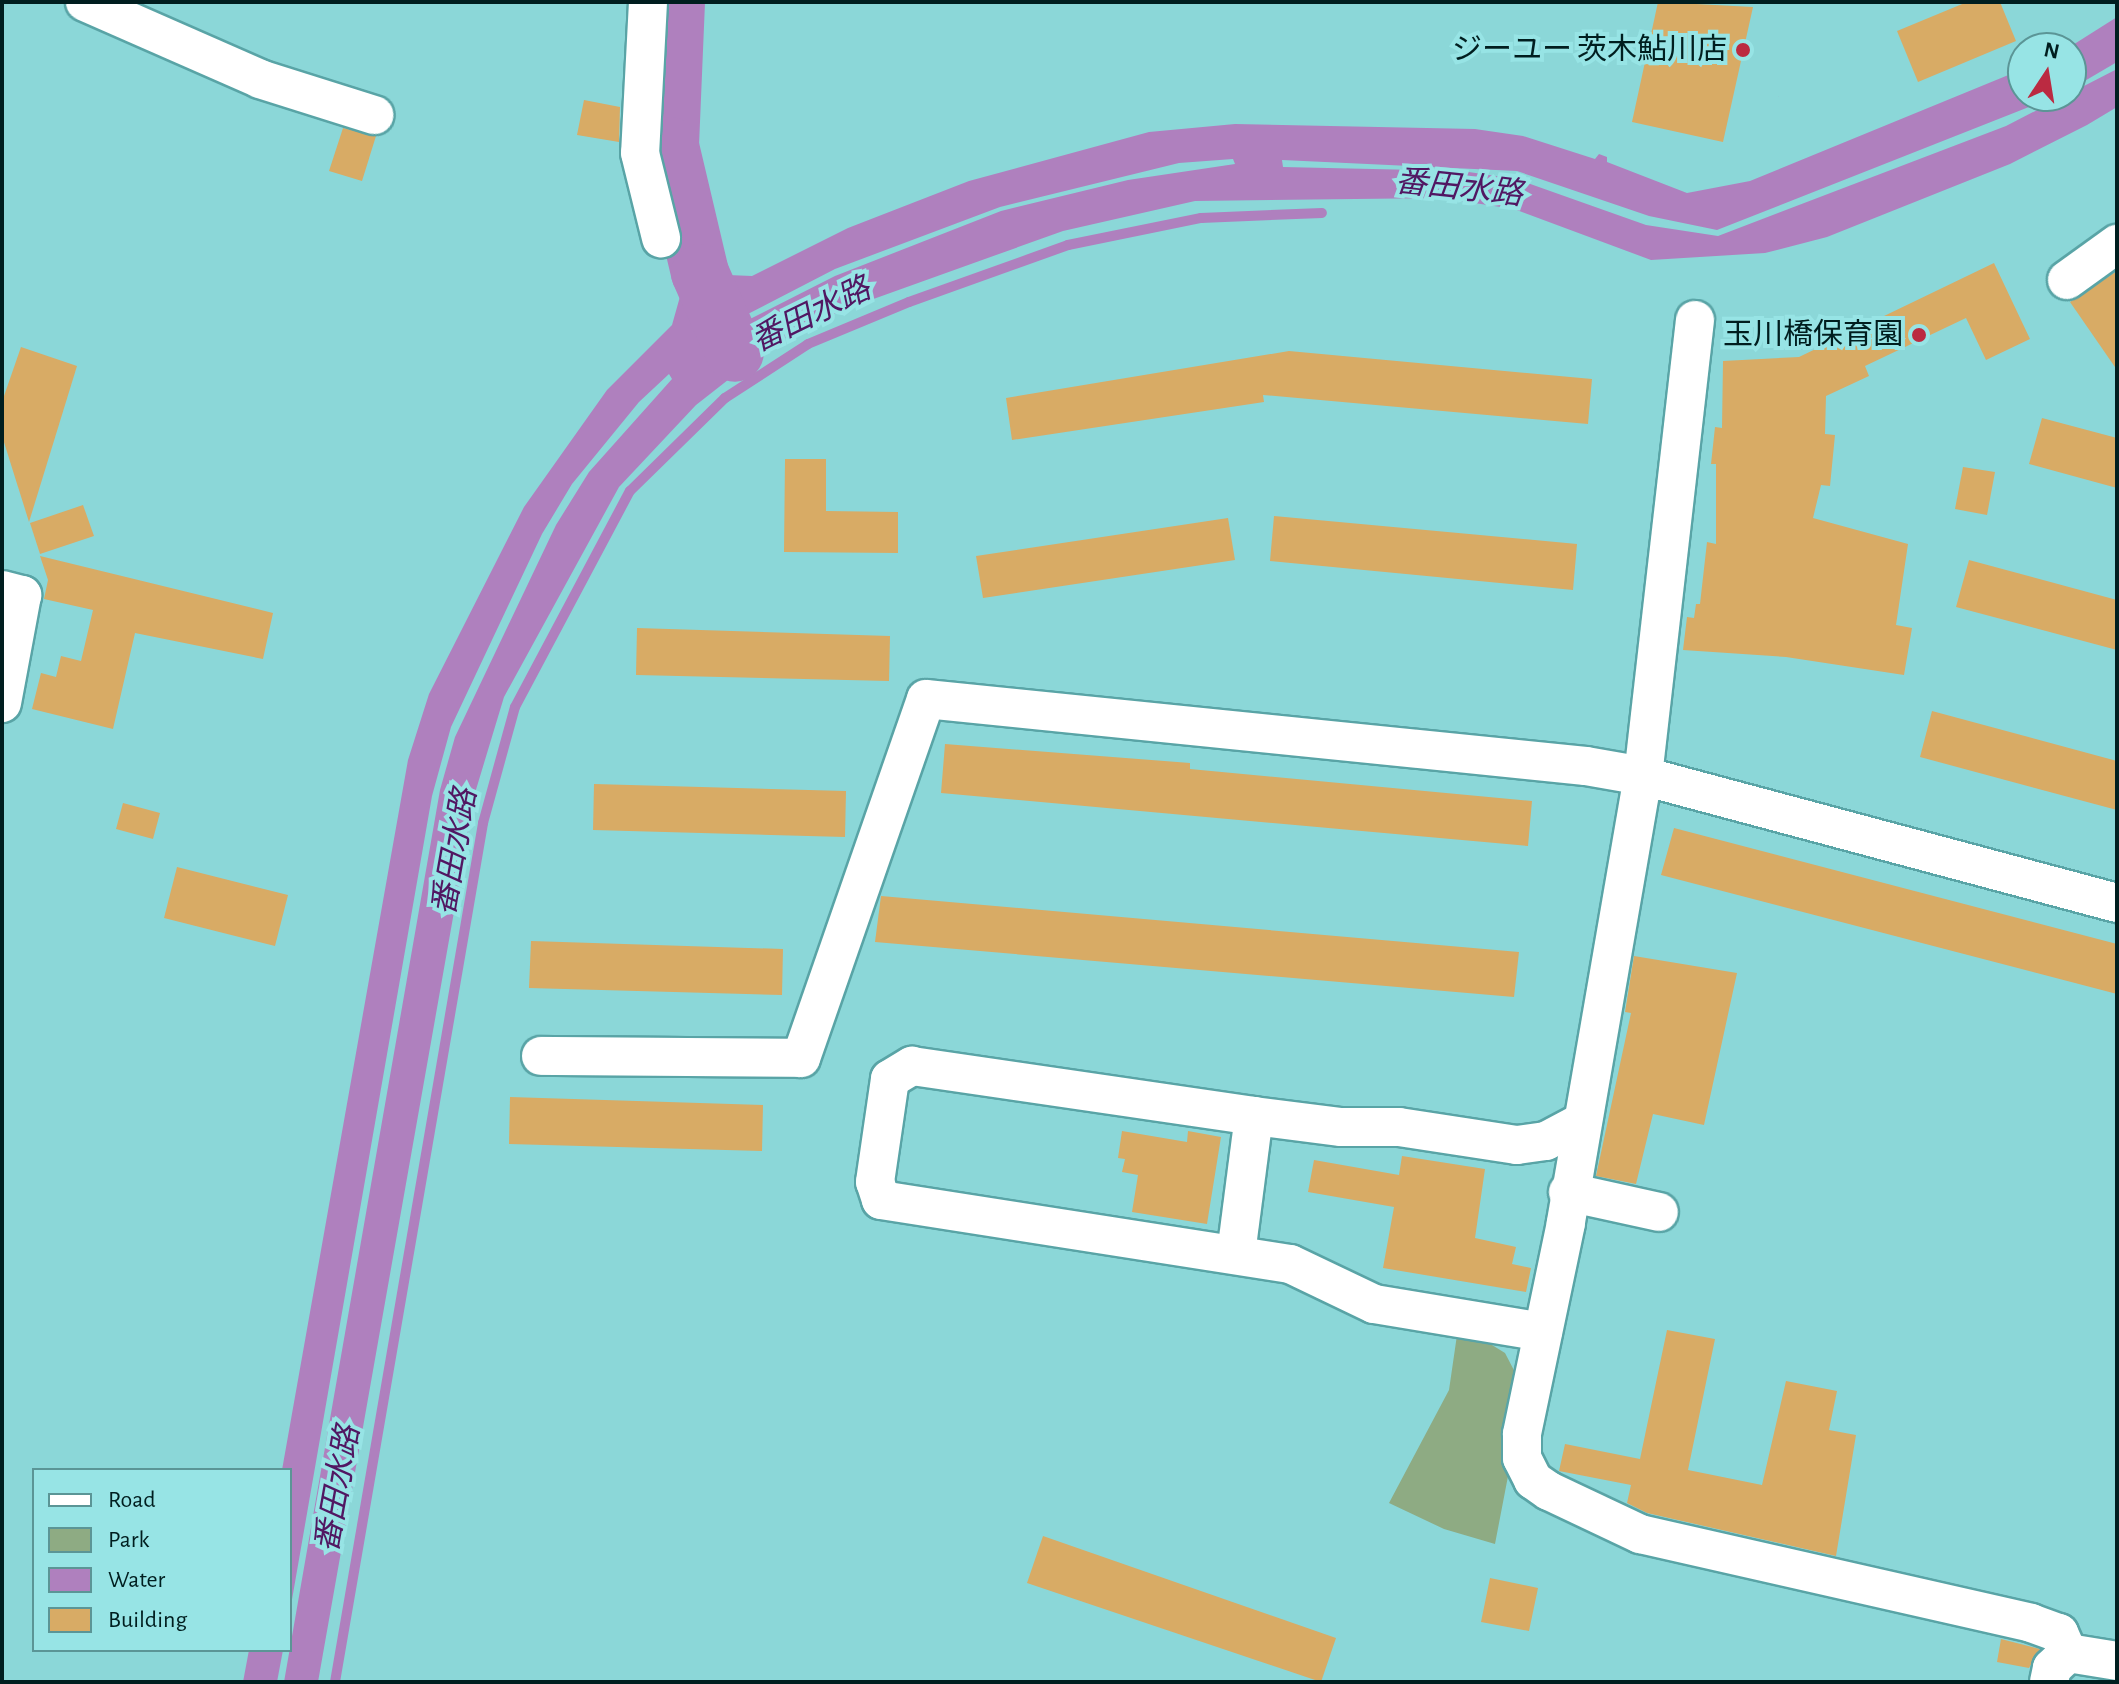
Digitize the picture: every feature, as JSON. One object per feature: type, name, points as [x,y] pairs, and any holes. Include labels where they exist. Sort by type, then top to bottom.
[{"type":"street","points":[[85,2],[260,79],[374,115]]},
{"type":"street","points":[[648,2],[640,153],[661,238]]},
{"type":"street","points":[[2067,280],[2117,244]]},
{"type":"street","points":[[1695,320],[1643,776],[1522,1434],[1522,1458],[1533,1480],[1567,1502],[1640,1534],[2031,1623],[2059,1633],[2058,1668],[2117,1661]]},
{"type":"street","points":[[2,590],[22,595],[2,703]]},
{"type":"street","points":[[541,1056],[801,1058],[926,699],[1460,752],[1643,776],[2117,903]]},
{"type":"street","points":[[1543,1332],[1374,1304],[1290,1264],[881,1200],[875,1182],[890,1079],[912,1066],[1254,1116],[1341,1127],[1399,1127],[1517,1145],[1546,1141],[1581,1122]]},
{"type":"street","points":[[1236,1254],[1254,1116]]},
{"type":"street","points":[[1568,1192],[1659,1212]]},
{"type":"green space","points":[[1457,1335],[1479,1337],[1505,1353],[1518,1378],[1509,1471],[1495,1544],[1444,1529],[1389,1503],[1449,1390]]},
{"type":"water","points":[[2117,17],[2117,62],[2087,80],[2087,36]]},
{"type":"water","name":"番田水路","points":[[2117,69],[2117,107],[2087,125],[2010,164],[1827,237],[1765,253],[1651,260],[1514,209],[1441,198],[1195,201],[1063,231],[840,311],[774,344],[696,405],[619,487],[504,697],[475,793],[318,1682],[284,1682],[289,1652],[292,1652],[292,1636],[440,790],[455,737],[556,525],[589,472],[672,379],[669,374],[639,402],[572,484],[542,534],[451,727],[432,796],[292,1600],[292,1468],[282,1468],[408,760],[429,694],[524,507],[607,390],[672,325],[681,293],[715,287],[728,275],[752,276],[848,228],[969,181],[1149,132],[1235,124],[1475,129],[1523,136],[1595,159],[1599,154],[1607,157],[1607,162],[1687,193],[1750,181],[2007,76],[2007,112],[2016,112],[1717,230],[1649,216],[1517,171],[1282,160],[1283,167],[1462,171],[1516,179],[1646,225],[1718,236],[2006,126],[2033,112],[2087,112],[2087,84]],"holes":[[[1233,159],[1235,164],[1128,180],[1001,211],[835,276],[748,320],[744,316],[835,269],[1000,207],[1179,163]]]},
{"type":"water","points":[[249,1652],[283,1652],[277,1682],[243,1682]]},
{"type":"building","points":[[1658,2],[1753,7],[1723,142],[1632,122]]},
{"type":"building","points":[[1967,2],[2000,2],[2012,32],[2007,32],[2007,45],[1918,82],[1897,31]]},
{"type":"building","points":[[584,100],[620,107],[619,142],[577,135]]},
{"type":"building","points":[[343,128],[376,136],[362,181],[329,171]]},
{"type":"building","points":[[1994,263],[2030,339],[1986,360],[1966,318],[1865,366],[1869,376],[1826,396],[1825,434],[1835,435],[1830,486],[1821,485],[1813,518],[1908,544],[1896,625],[1912,628],[1904,675],[1786,657],[1683,650],[1687,617],[1694,618],[1696,604],[1700,604],[1707,542],[1716,544],[1716,464],[1711,464],[1715,427],[1722,428],[1723,361],[1799,357]]},
{"type":"building","points":[[2117,271],[2117,370],[2070,302]]},
{"type":"building","points":[[21,347],[77,366],[29,522],[3,439],[4,396]]},
{"type":"building","points":[[1289,351],[1592,379],[1588,424],[1263,395],[1264,402],[1012,440],[1006,398]]},
{"type":"building","points":[[2042,418],[2117,438],[2117,488],[2029,464]]},
{"type":"building","points":[[785,459],[826,459],[826,511],[898,512],[898,553],[784,552]]},
{"type":"building","points":[[1963,467],[1995,472],[1987,515],[1955,509]]},
{"type":"building","points":[[83,505],[94,536],[40,554],[30,523]]},
{"type":"building","points":[[1274,516],[1577,544],[1573,590],[1270,561]]},
{"type":"building","points":[[1228,518],[1235,560],[983,598],[976,556]]},
{"type":"building","points":[[40,556],[273,613],[263,659],[135,633],[113,729],[32,709],[41,673],[56,677],[61,656],[81,661],[93,610],[44,599],[48,580]]},
{"type":"building","points":[[1969,560],[2117,600],[2117,650],[1956,607]]},
{"type":"building","points":[[637,628],[890,636],[889,681],[636,675]]},
{"type":"building","points":[[1932,711],[2117,761],[2117,810],[1920,757]]},
{"type":"building","points":[[945,744],[1190,763],[1190,769],[1532,801],[1528,846],[941,793]]},
{"type":"building","points":[[594,784],[846,791],[845,837],[593,830]]},
{"type":"building","points":[[123,803],[160,813],[153,839],[116,829]]},
{"type":"building","points":[[1674,828],[2117,944],[2117,994],[1661,875]]},
{"type":"building","points":[[177,867],[288,895],[275,946],[164,918]]},
{"type":"building","points":[[881,896],[1519,952],[1514,997],[875,942]]},
{"type":"building","points":[[531,941],[783,949],[782,995],[529,988]]},
{"type":"building","points":[[1634,956],[1737,973],[1704,1125],[1653,1114],[1636,1184],[1596,1176],[1631,1013],[1625,1012]]},
{"type":"building","points":[[510,1097],[763,1105],[762,1151],[509,1144]]},
{"type":"building","points":[[1122,1131],[1187,1142],[1188,1131],[1221,1137],[1207,1224],[1132,1212],[1138,1175],[1122,1172],[1125,1159],[1118,1158]]},
{"type":"building","points":[[1402,1156],[1485,1169],[1475,1238],[1516,1247],[1512,1264],[1531,1268],[1526,1292],[1383,1268],[1394,1207],[1308,1192],[1314,1160],[1399,1175]]},
{"type":"building","points":[[1667,1330],[1715,1339],[1688,1470],[1762,1485],[1786,1381],[1837,1391],[1829,1430],[1856,1435],[1836,1556],[1647,1513],[1627,1503],[1631,1485],[1559,1471],[1565,1444],[1640,1459]]},
{"type":"building","points":[[1043,1536],[1336,1638],[1321,1682],[1027,1583]]},
{"type":"building","points":[[1490,1578],[1538,1588],[1529,1631],[1481,1622]]},
{"type":"building","points":[[2001,1639],[2040,1649],[2029,1668],[1997,1662]]},
{"type":"waterway","points":[[676,2],[670,146],[700,273],[735,353]]},
{"type":"waterway","name":"番田水路","points":[[335,1682],[483,823],[515,707],[630,491],[725,398],[808,344],[909,302],[1068,245],[1201,218],[1322,213]]},
{"type":"place","name":"ジーユー 茨木鮎川店","points":[[1743,50]]},
{"type":"place","name":"玉川橋保育園","points":[[1919,335]]}]
